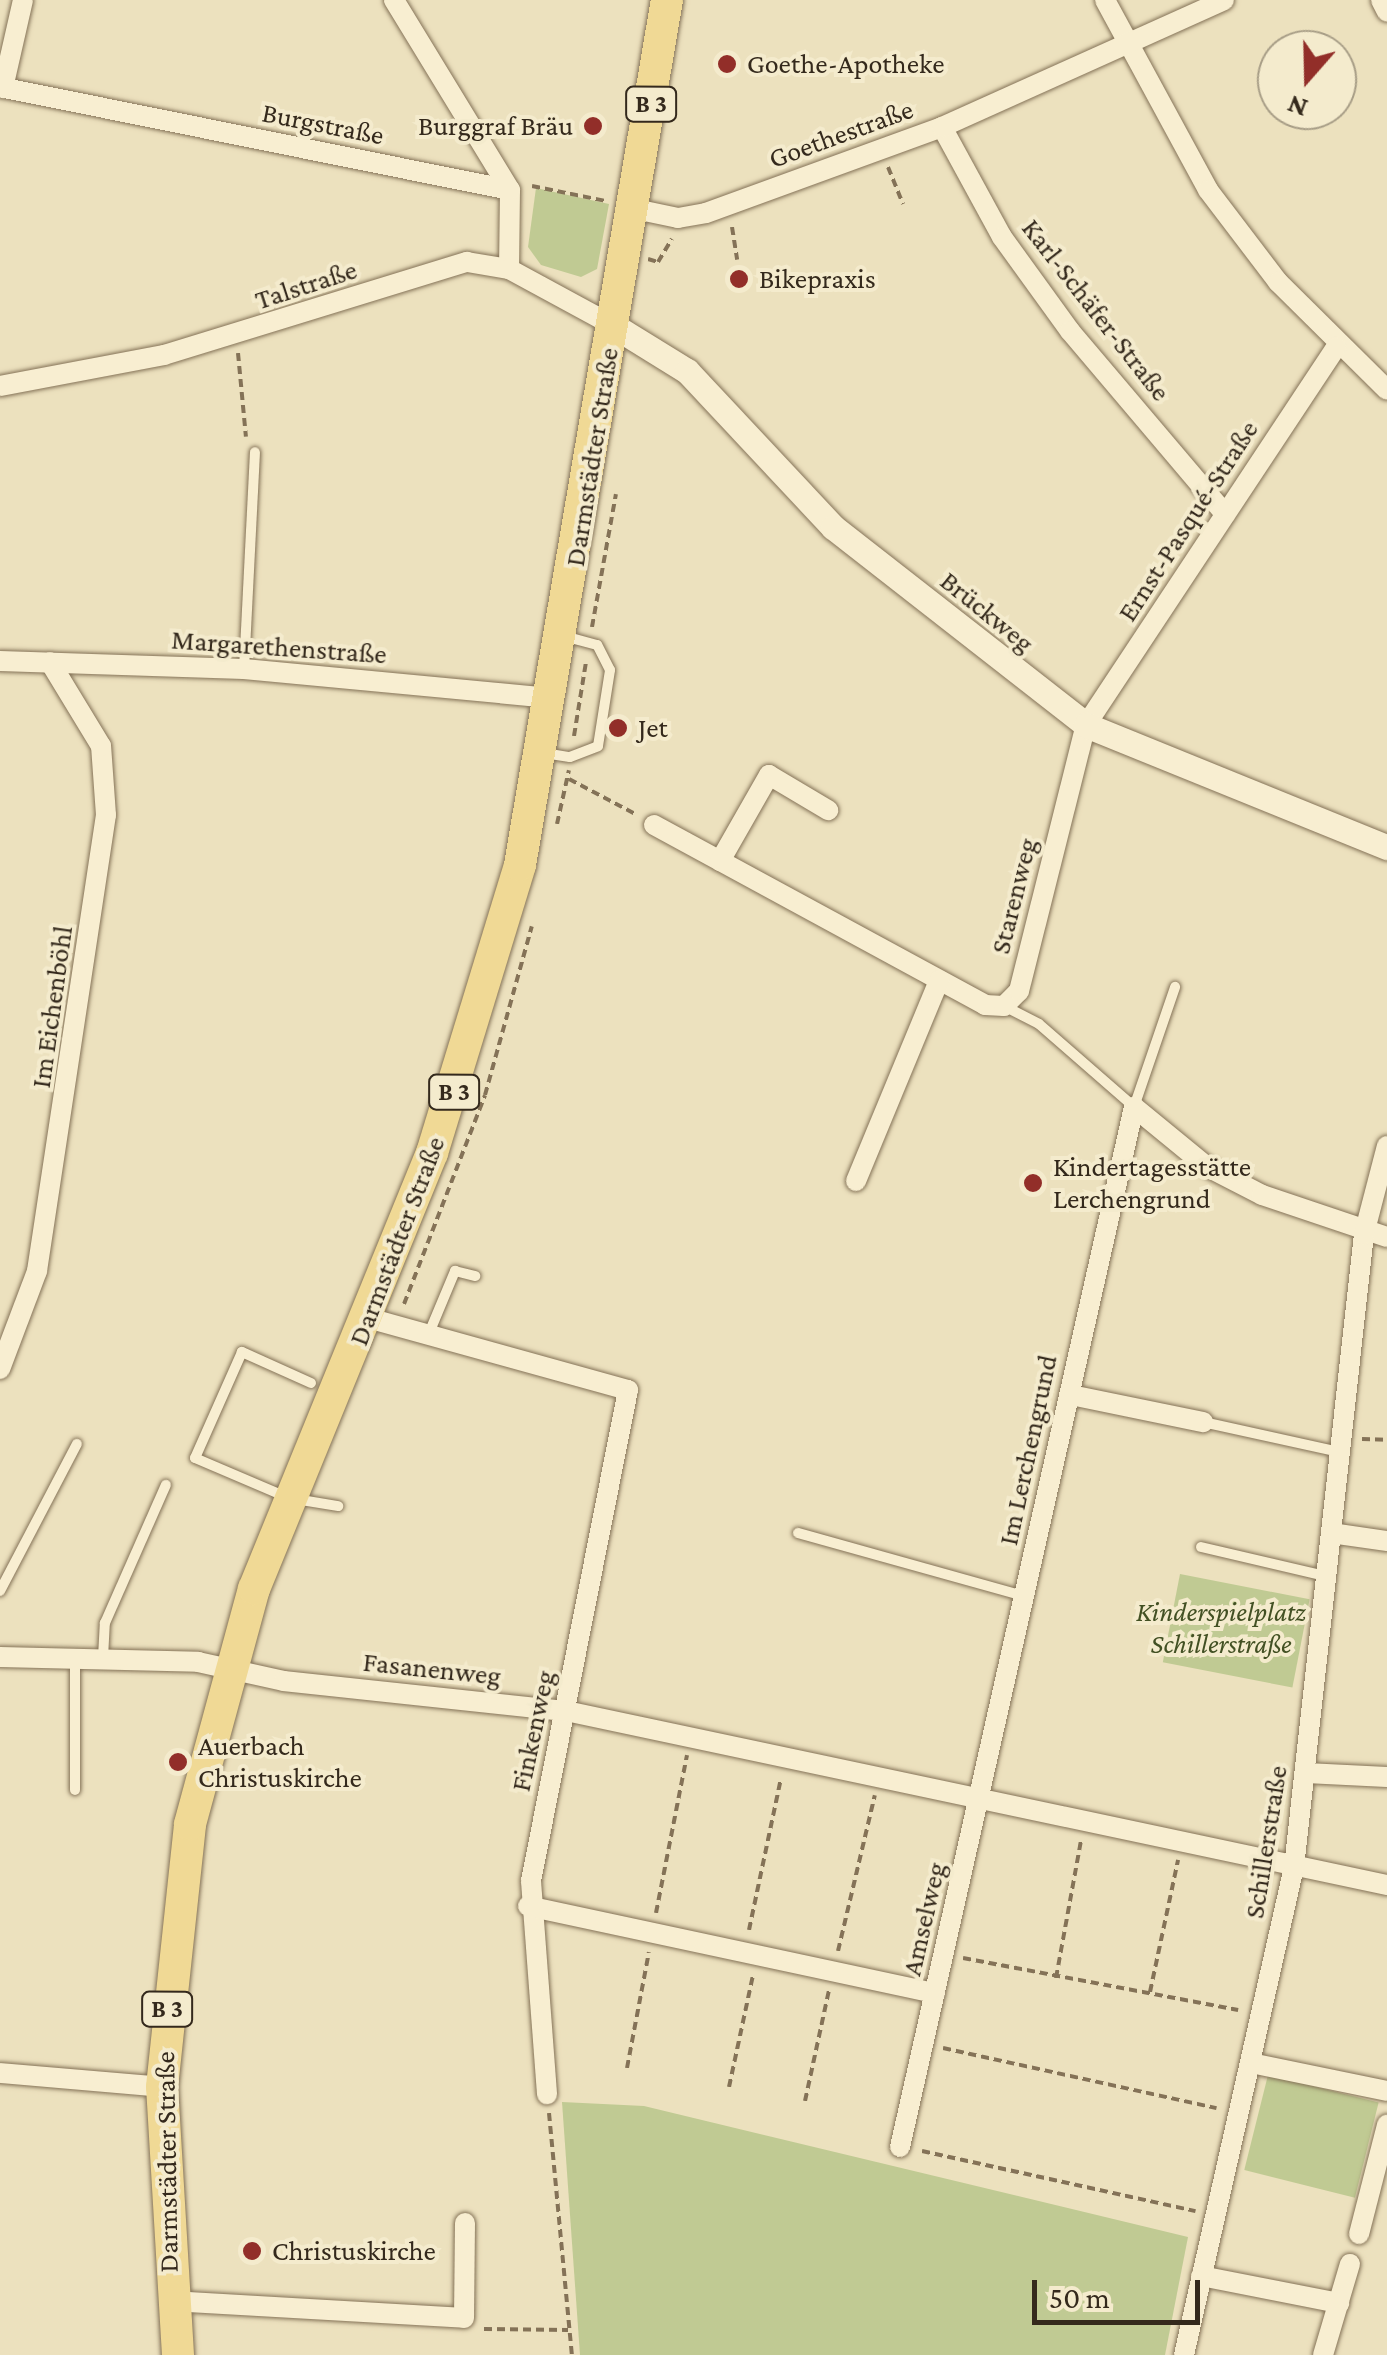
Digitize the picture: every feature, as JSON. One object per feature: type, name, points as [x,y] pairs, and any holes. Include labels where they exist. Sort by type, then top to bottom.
[{"type":"main road","name":"Darmstädter Straße","points":[[178,2355],[162,2086],[181,1877],[227,1669],[289,1498],[381,1322],[457,1084],[542,763],[667,0]]},
{"type":"street","points":[[2,87],[23,0]]},
{"type":"street","points":[[394,0],[510,190],[509,269]]},
{"type":"street","points":[[1104,0],[1122,40],[1208,190],[1336,347],[1387,390]]},
{"type":"street","name":"Goethestraße","points":[[635,208],[678,218],[706,212],[942,126],[1122,40],[1224,0]]},
{"type":"street","points":[[1381,0],[1387,12]]},
{"type":"street","name":"Burgstraße","points":[[2,87],[510,190]]},
{"type":"street","name":"Karl-Schäfer-Straße","points":[[942,126],[1002,237],[1070,331],[1225,514]]},
{"type":"street","name":"Talstraße","points":[[0,386],[241,334],[443,265],[509,269],[614,326]]},
{"type":"street","name":"Brückweg","points":[[614,326],[688,371],[833,527],[1086,725],[1387,847]]},
{"type":"street","name":"Ernst-Pasqué-Straße","points":[[1086,725],[1336,347]]},
{"type":"street","name":"Margarethenstraße","points":[[0,660],[244,669],[553,698]]},
{"type":"street","name":"Im Eichenböhl","points":[[0,1369],[37,1271],[106,815],[101,746],[50,662]]},
{"type":"street","name":"Starenweg","points":[[1004,1006],[1018,991],[1086,725]]},
{"type":"street","points":[[720,861],[769,775],[828,810]]},
{"type":"street","points":[[654,826],[939,981],[1004,1006]]},
{"type":"street","points":[[856,1181],[939,981]]},
{"type":"street","points":[[1134,1107],[1206,1166],[1364,1234],[1387,1236]]},
{"type":"street","name":"Im Lerchengrund","points":[[978,1805],[1134,1107]]},
{"type":"street","name":"Schillerstraße","points":[[1184,2355],[1294,1867],[1364,1234],[1387,1146]]},
{"type":"street","name":"Finkenweg","points":[[381,1322],[427,1339],[628,1390],[528,1906],[547,2094]]},
{"type":"street","points":[[1070,1395],[1203,1422]]},
{"type":"street","points":[[1332,1533],[1387,1542]]},
{"type":"street","name":"Fasanenweg","points":[[0,1657],[103,1658],[227,1669],[566,1710],[978,1805],[1387,1884]]},
{"type":"street","points":[[1306,1773],[1387,1777]]},
{"type":"street","name":"Amselweg","points":[[900,2147],[978,1805]]},
{"type":"street","points":[[528,1906],[935,1993]]},
{"type":"street","points":[[1251,2063],[1387,2091]]},
{"type":"street","points":[[0,2073],[162,2086]]},
{"type":"street","points":[[1359,2234],[1387,2126]]},
{"type":"street","points":[[172,2301],[464,2318],[464,2223]]},
{"type":"street","points":[[1323,2355],[1350,2264]]},
{"type":"street","points":[[1201,2276],[1338,2303]]},
{"type":"lane","points":[[244,669],[255,452]]},
{"type":"lane","points":[[542,763],[570,758],[598,746],[610,670],[598,645],[563,636]]},
{"type":"lane","points":[[1004,1006],[1069,1047],[1134,1107],[1175,987]]},
{"type":"lane","points":[[427,1339],[454,1271],[475,1276]]},
{"type":"lane","points":[[311,1383],[242,1352],[195,1458],[289,1498],[338,1506]]},
{"type":"lane","points":[[1203,1422],[1340,1452]]},
{"type":"lane","points":[[0,1590],[33,1542],[77,1444]]},
{"type":"lane","points":[[103,1658],[105,1623],[166,1485]]},
{"type":"lane","points":[[798,1533],[1024,1596]]},
{"type":"lane","points":[[1201,1547],[1326,1576]]},
{"type":"lane","points":[[74,1658],[76,1790]]},
{"type":"path","points":[[880,149],[903,204]]},
{"type":"path","points":[[510,190],[527,184],[635,208]]},
{"type":"path","points":[[737,260],[740,247]]},
{"type":"path","points":[[240,426],[241,334]]},
{"type":"path","points":[[542,763],[654,826]]},
{"type":"path","points":[[381,1322],[486,1095]]},
{"type":"path","points":[[628,2068],[690,1736]]},
{"type":"path","points":[[729,2088],[784,1759]]},
{"type":"path","points":[[805,2102],[878,1781]]},
{"type":"path","points":[[1056,1978],[1084,1825]]},
{"type":"path","points":[[1150,1992],[1182,1842]]},
{"type":"path","points":[[943,1954],[1263,2016]]},
{"type":"path","points":[[923,2045],[1064,2071],[1239,2114]]},
{"type":"path","points":[[547,2094],[572,2355]]},
{"type":"path","points":[[900,2147],[1052,2175],[1215,2216]]},
{"type":"path","points":[[464,2318],[473,2329],[568,2330]]},
{"type":"green space","points":[[536,188],[609,204],[597,269],[581,277],[541,265],[528,247]]},
{"type":"green space","name":"Kinderspielplatz Schillerstraße","points":[[1180,1574],[1310,1599],[1292,1688],[1163,1662]]},
{"type":"green space","points":[[1268,2075],[1379,2103],[1355,2198],[1244,2170]]},
{"type":"green space","points":[[562,2102],[644,2106],[1188,2237],[1165,2355],[580,2355]]},
{"type":"place","name":"Goethe-Apotheke","points":[[727,64]]},
{"type":"place","name":"Burggraf Bräu","points":[[593,126]]},
{"type":"place","name":"Bikepraxis","points":[[739,279]]},
{"type":"place","name":"Jet","points":[[618,728]]},
{"type":"place","name":"Kindertagesstätte Lerchengrund","points":[[1033,1183]]},
{"type":"place","name":"Auerbach Christuskirche","points":[[178,1762]]},
{"type":"place","name":"Christuskirche","points":[[252,2251]]}]
